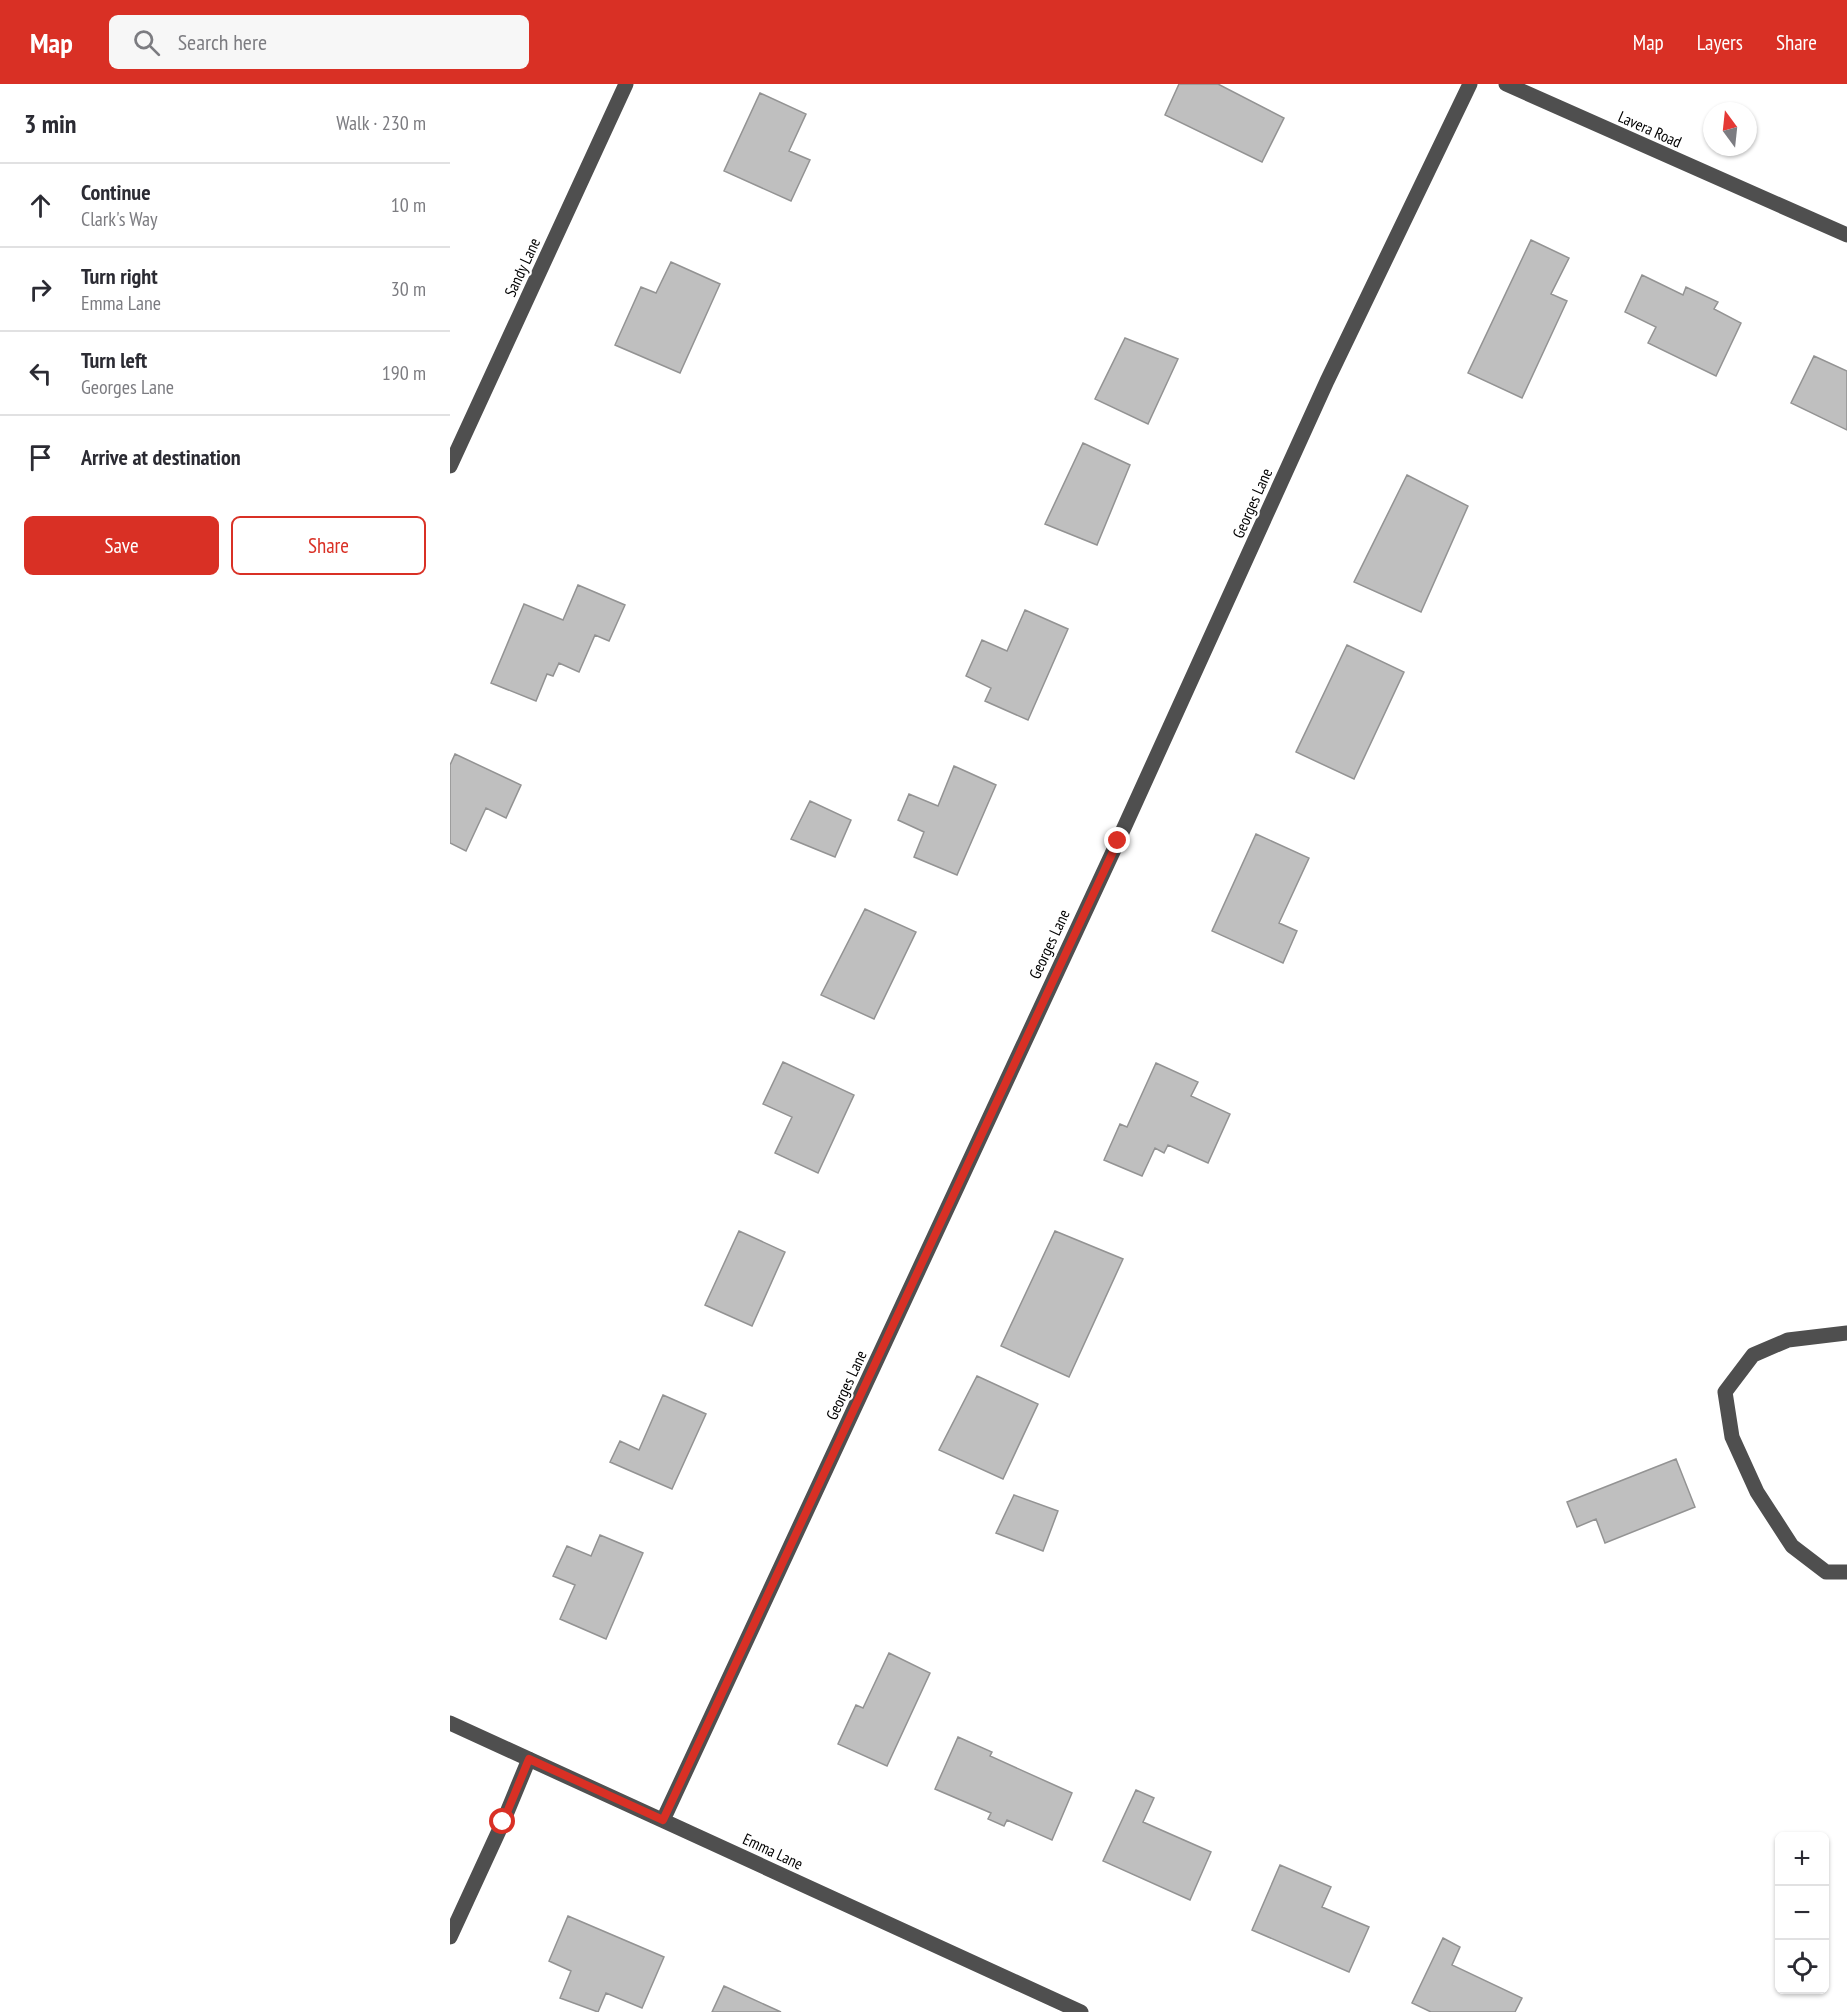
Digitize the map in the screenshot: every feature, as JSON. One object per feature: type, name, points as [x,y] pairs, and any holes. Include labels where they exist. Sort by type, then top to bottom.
[{"type":"street","name":"Sandy Lane","points":[[450,466],[626,84]]},
{"type":"street","name":"Georges Lane","points":[[663,1820],[1123,830],[1327,381],[1470,84]]},
{"type":"street","name":"Lavera Road","points":[[1506,84],[1847,235]]},
{"type":"street","points":[[1847,1333],[1788,1340],[1753,1354],[1725,1392],[1732,1437],[1757,1492],[1792,1546],[1826,1572],[1847,1572]]},
{"type":"street","name":"Emma Lane","points":[[450,1723],[1081,2012]]},
{"type":"street","points":[[450,1937],[529,1759]]},
{"type":"building","points":[[1179,84],[1218,84],[1284,118],[1262,162],[1165,115]]},
{"type":"building","points":[[760,93],[806,114],[789,151],[810,160],[791,201],[724,171]]},
{"type":"building","points":[[1531,240],[1569,258],[1551,294],[1567,301],[1522,398],[1468,373]]},
{"type":"building","points":[[671,262],[720,284],[680,373],[615,345],[641,287],[656,293]]},
{"type":"building","points":[[1642,275],[1683,295],[1686,287],[1718,302],[1714,309],[1741,323],[1716,376],[1648,343],[1656,327],[1625,312]]},
{"type":"building","points":[[1125,338],[1178,359],[1148,424],[1095,399]]},
{"type":"building","points":[[1814,356],[1847,371],[1847,430],[1791,403]]},
{"type":"building","points":[[1083,443],[1130,465],[1097,545],[1045,524]]},
{"type":"building","points":[[1407,475],[1468,506],[1421,612],[1354,582]]},
{"type":"building","points":[[578,585],[625,605],[609,641],[595,635],[579,672],[559,663],[553,676],[547,674],[536,701],[491,683],[524,604],[563,620]]},
{"type":"building","points":[[1025,610],[1068,629],[1028,720],[985,701],[991,688],[966,676],[982,640],[1007,651]]},
{"type":"building","points":[[1347,645],[1404,672],[1354,779],[1296,752]]},
{"type":"building","points":[[455,754],[521,785],[506,818],[486,808],[466,851],[450,843],[450,765]]},
{"type":"building","points":[[954,766],[996,785],[957,875],[914,857],[924,832],[898,820],[909,794],[938,806]]},
{"type":"building","points":[[810,801],[851,820],[835,857],[791,839]]},
{"type":"building","points":[[1256,834],[1309,858],[1279,923],[1297,931],[1283,963],[1212,931]]},
{"type":"building","points":[[865,909],[916,932],[874,1019],[821,995]]},
{"type":"building","points":[[783,1062],[854,1095],[818,1173],[775,1153],[792,1117],[763,1104]]},
{"type":"building","points":[[1156,1063],[1198,1082],[1191,1096],[1230,1114],[1208,1163],[1168,1145],[1164,1153],[1155,1148],[1142,1176],[1104,1160],[1120,1124],[1127,1127]]},
{"type":"building","points":[[739,1231],[785,1252],[752,1326],[705,1305]]},
{"type":"building","points":[[1055,1231],[1123,1259],[1069,1377],[1001,1346]]},
{"type":"building","points":[[977,1376],[1038,1404],[1003,1479],[939,1450]]},
{"type":"building","points":[[663,1395],[706,1414],[672,1489],[610,1462],[620,1441],[639,1450]]},
{"type":"building","points":[[1676,1459],[1695,1507],[1605,1543],[1596,1519],[1577,1527],[1567,1502]]},
{"type":"building","points":[[1014,1495],[1058,1511],[1043,1551],[996,1533]]},
{"type":"building","points":[[600,1535],[643,1553],[606,1639],[560,1619],[575,1585],[553,1576],[567,1546],[591,1556]]},
{"type":"building","points":[[889,1653],[930,1673],[887,1766],[838,1744],[856,1705],[863,1708]]},
{"type":"building","points":[[958,1737],[992,1752],[990,1756],[1072,1793],[1052,1840],[1007,1820],[1004,1826],[988,1819],[991,1813],[935,1789]]},
{"type":"building","points":[[1136,1790],[1154,1798],[1143,1822],[1211,1852],[1190,1900],[1103,1861]]},
{"type":"building","points":[[1280,1865],[1331,1887],[1322,1907],[1369,1927],[1349,1972],[1252,1930]]},
{"type":"building","points":[[568,1916],[664,1957],[642,2008],[606,1993],[598,2012],[560,1998],[571,1971],[549,1961]]},
{"type":"building","points":[[1443,1938],[1460,1947],[1452,1965],[1522,1998],[1515,2012],[1431,2012],[1412,2003]]},
{"type":"building","points":[[724,1986],[781,2012],[712,2012]]},
{"type":"route","points":[[503,1822],[529,1759],[663,1820],[1118,841]]}]
